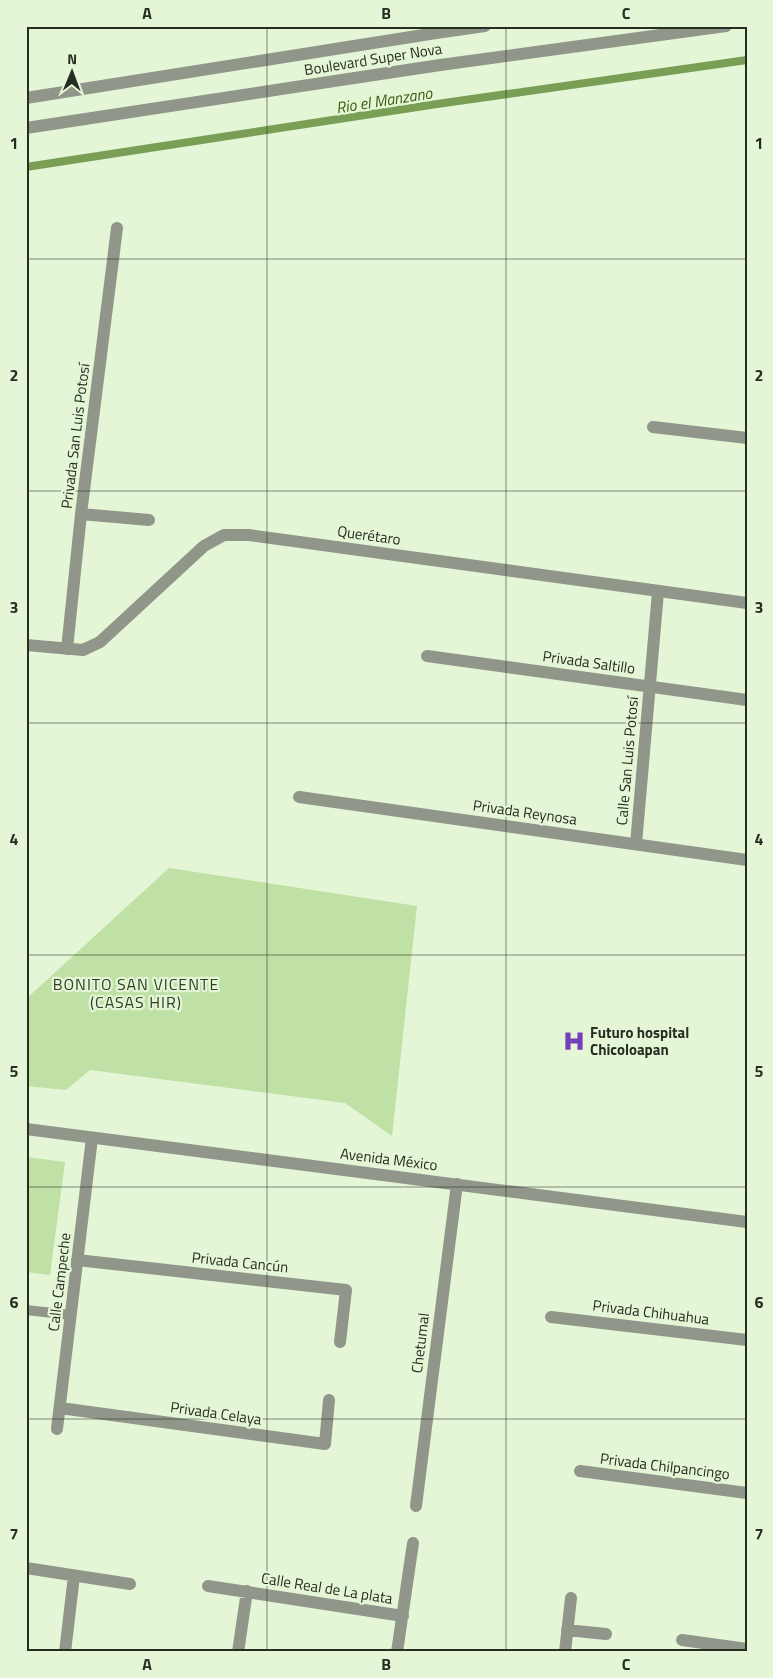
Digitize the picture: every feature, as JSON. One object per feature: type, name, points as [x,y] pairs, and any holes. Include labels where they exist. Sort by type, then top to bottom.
[{"type":"street","name":"Boulevard Super Nova","points":[[26,98],[485,26]]},
{"type":"street","name":"Boulevard Super Nova","points":[[26,128],[440,65],[726,26]]},
{"type":"street","name":"Privada San Luis Potosí","points":[[67,649],[81,514],[117,228]]},
{"type":"street","points":[[653,427],[747,438]]},
{"type":"street","points":[[81,514],[149,520]]},
{"type":"street","name":"Querétaro","points":[[26,645],[82,650],[100,642],[204,546],[224,535],[249,534],[747,603]]},
{"type":"street","name":"Calle San Luis Potosí","points":[[636,844],[658,592]]},
{"type":"street","name":"Privada Saltillo","points":[[427,656],[747,700]]},
{"type":"street","name":"Privada Reynosa","points":[[299,797],[747,860]]},
{"type":"street","name":"Avenida México","points":[[26,1129],[747,1222]]},
{"type":"street","name":"Calle Campeche","points":[[58,1429],[92,1138]]},
{"type":"street","name":"Chetumal","points":[[416,1506],[457,1184]]},
{"type":"street","name":"Privada Cancún","points":[[78,1260],[346,1290],[340,1342]]},
{"type":"street","name":"Privada Chihuahua","points":[[550,1317],[747,1340]]},
{"type":"street","name":"Privada Celaya","points":[[60,1408],[324,1444],[329,1400]]},
{"type":"street","name":"Privada Chilpancingo","points":[[580,1471],[747,1493]]},
{"type":"street","points":[[397,1652],[413,1543]]},
{"type":"street","points":[[26,1568],[130,1584]]},
{"type":"street","points":[[65,1652],[74,1576]]},
{"type":"street","name":"Calle Real de La plata","points":[[208,1586],[403,1616]]},
{"type":"street","name":"Calle Real de La plata","points":[[238,1652],[247,1592]]},
{"type":"street","points":[[565,1652],[570,1598]]},
{"type":"street","points":[[567,1630],[606,1634]]},
{"type":"street","points":[[682,1640],[743,1650]]},
{"type":"lane","points":[[26,1310],[71,1315]]},
{"type":"green space","points":[[169,868],[417,906],[392,1136],[345,1103],[90,1070],[66,1090],[26,1086],[26,999]]},
{"type":"green space","points":[[26,1157],[65,1162],[50,1275],[26,1272]]},
{"type":"waterway","name":"Rio el Manzano","points":[[26,167],[437,104],[747,60]]},
{"type":"place","name":"Futuro hospital Chicoloapan","points":[[574,1041]]},
{"type":"district","name":"BONITO SAN VICENTE (CASAS HIR)","points":[[136,993]]}]
